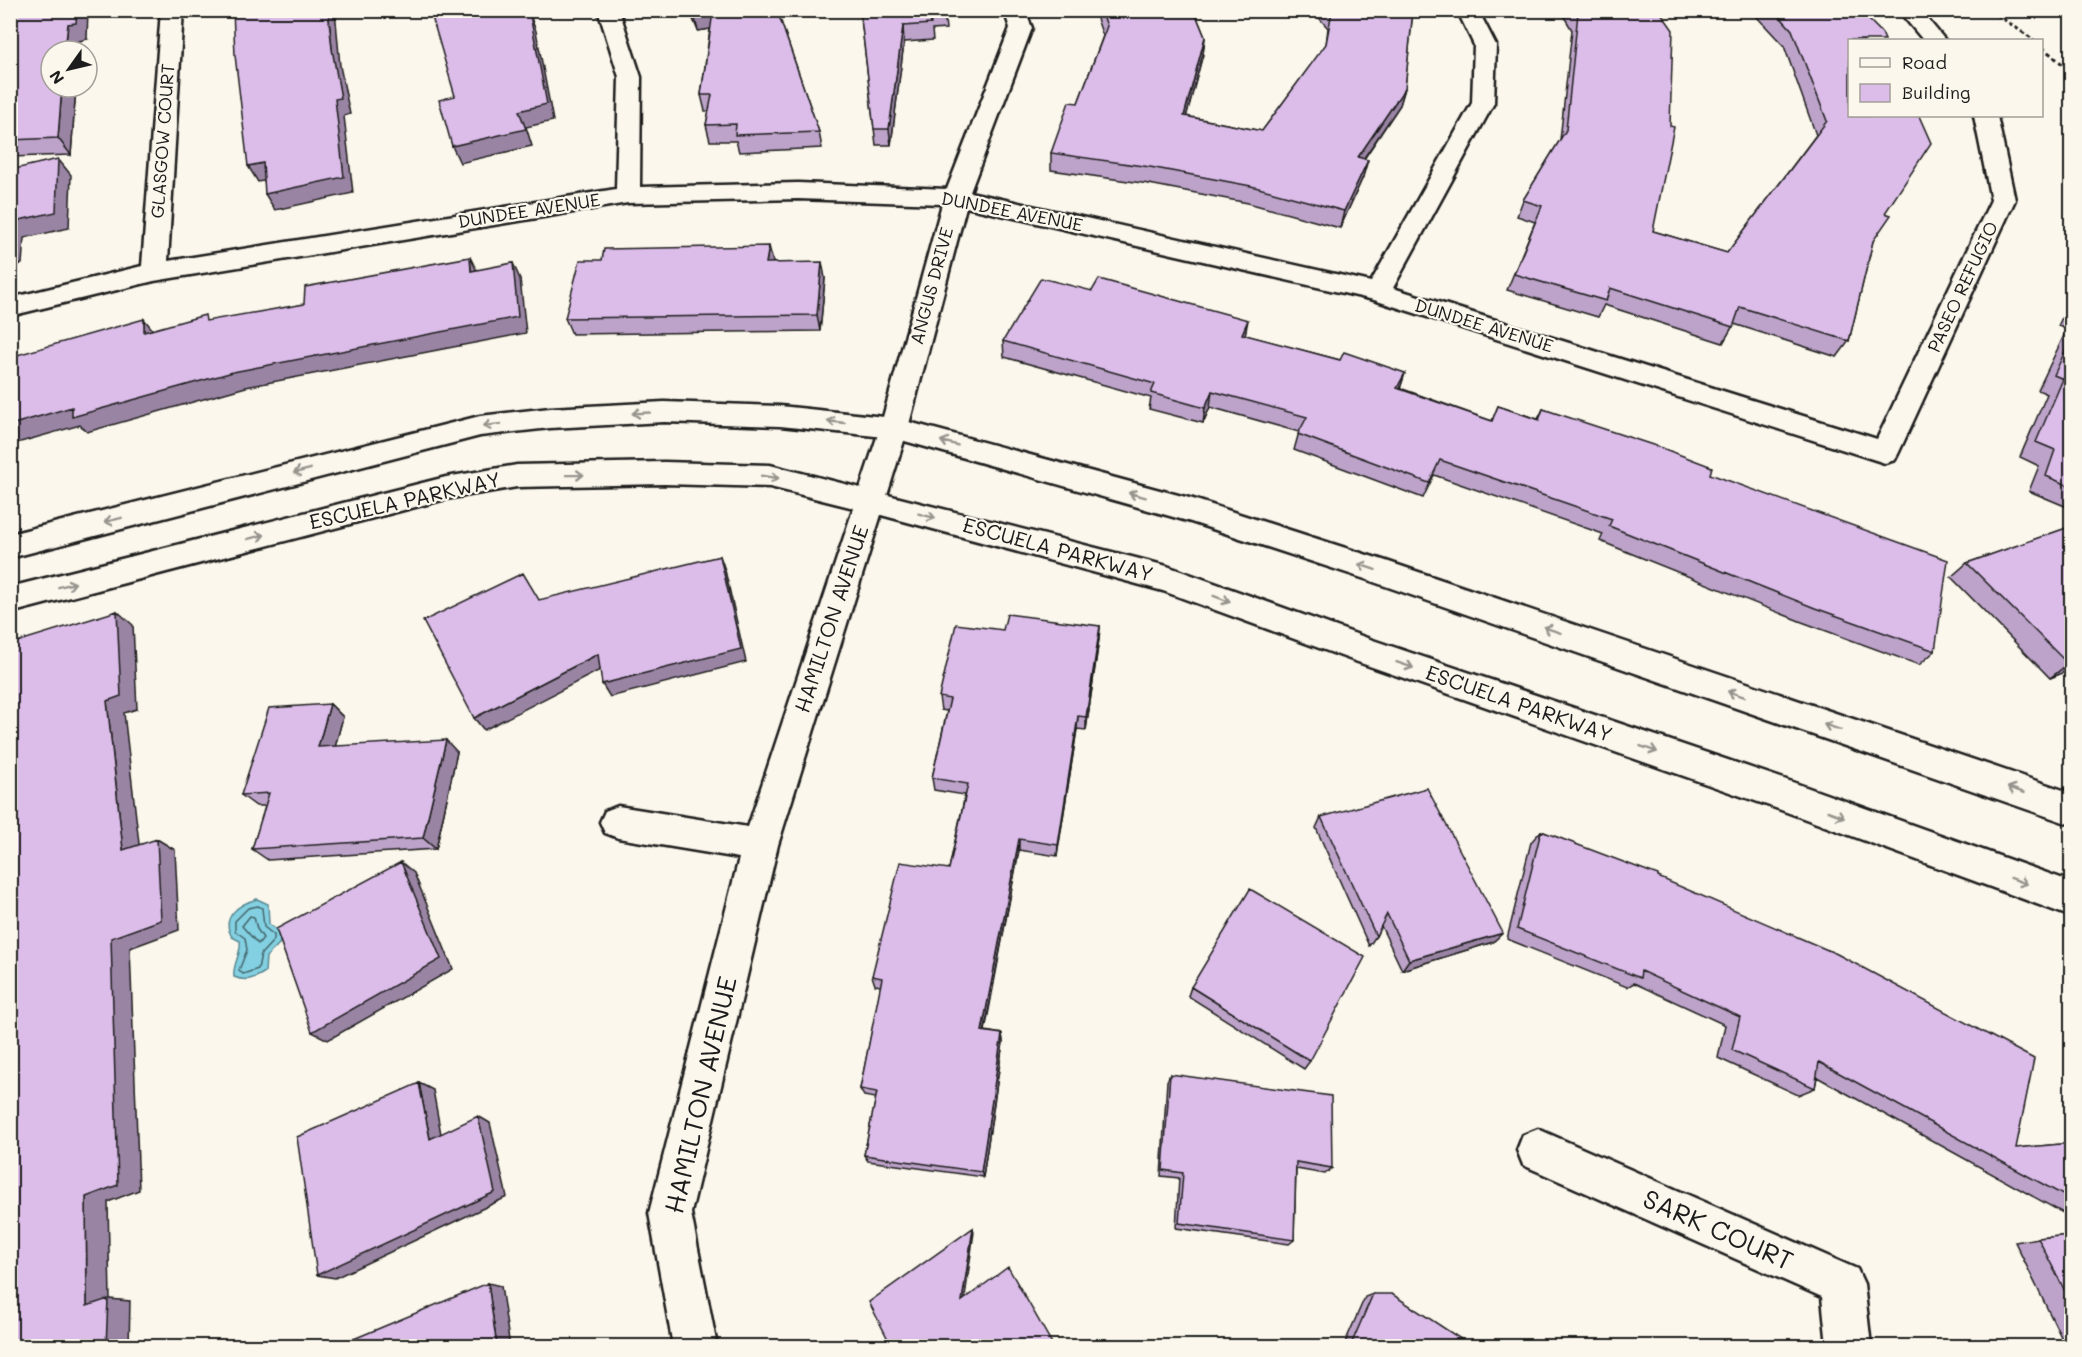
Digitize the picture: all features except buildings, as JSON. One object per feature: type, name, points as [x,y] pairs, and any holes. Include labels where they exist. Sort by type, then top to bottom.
[{"type":"street","name":"GLASGOW COURT","points":[[154,272],[172,10]]},
{"type":"street","points":[[608,10],[630,77],[628,195]]},
{"type":"street","name":"ANGUS DRIVE","points":[[894,428],[956,197],[1020,28],[1014,10]]},
{"type":"street","points":[[1378,292],[1482,103],[1485,45],[1467,10]]},
{"type":"street","points":[[1908,10],[1933,39]]},
{"type":"street","name":"PASEO REFUGIO","points":[[1885,452],[2003,200],[1984,117]]},
{"type":"street","name":"DUNDEE AVENUE","points":[[10,307],[154,272],[628,195],[798,191],[956,197],[1378,292],[1885,452]]},
{"type":"street","points":[[10,546],[480,426],[550,418],[664,412],[780,416],[894,428],[1216,518],[1375,570],[2072,809]]},
{"type":"street","name":"HAMILTON AVENUE","points":[[695,1347],[670,1213],[760,845],[894,428]]},
{"type":"street","name":"ESCUELA PARKWAY","points":[[10,600],[446,488],[517,476],[664,473],[770,476],[1167,579],[1363,650],[1781,794],[2072,900]]},
{"type":"street","points":[[618,822],[760,845]]},
{"type":"street","name":"SARK COURT","points":[[1538,1150],[1842,1284],[1850,1347]]},
{"type":"path","points":[[1990,10],[2033,39]]},
{"type":"path","points":[[2043,48],[2072,72]]},
{"type":"water","points":[[257,899],[268,904],[269,924],[280,933],[280,943],[266,957],[265,972],[250,979],[238,979],[234,977],[234,968],[240,950],[240,941],[232,937],[228,923],[233,912]]}]
